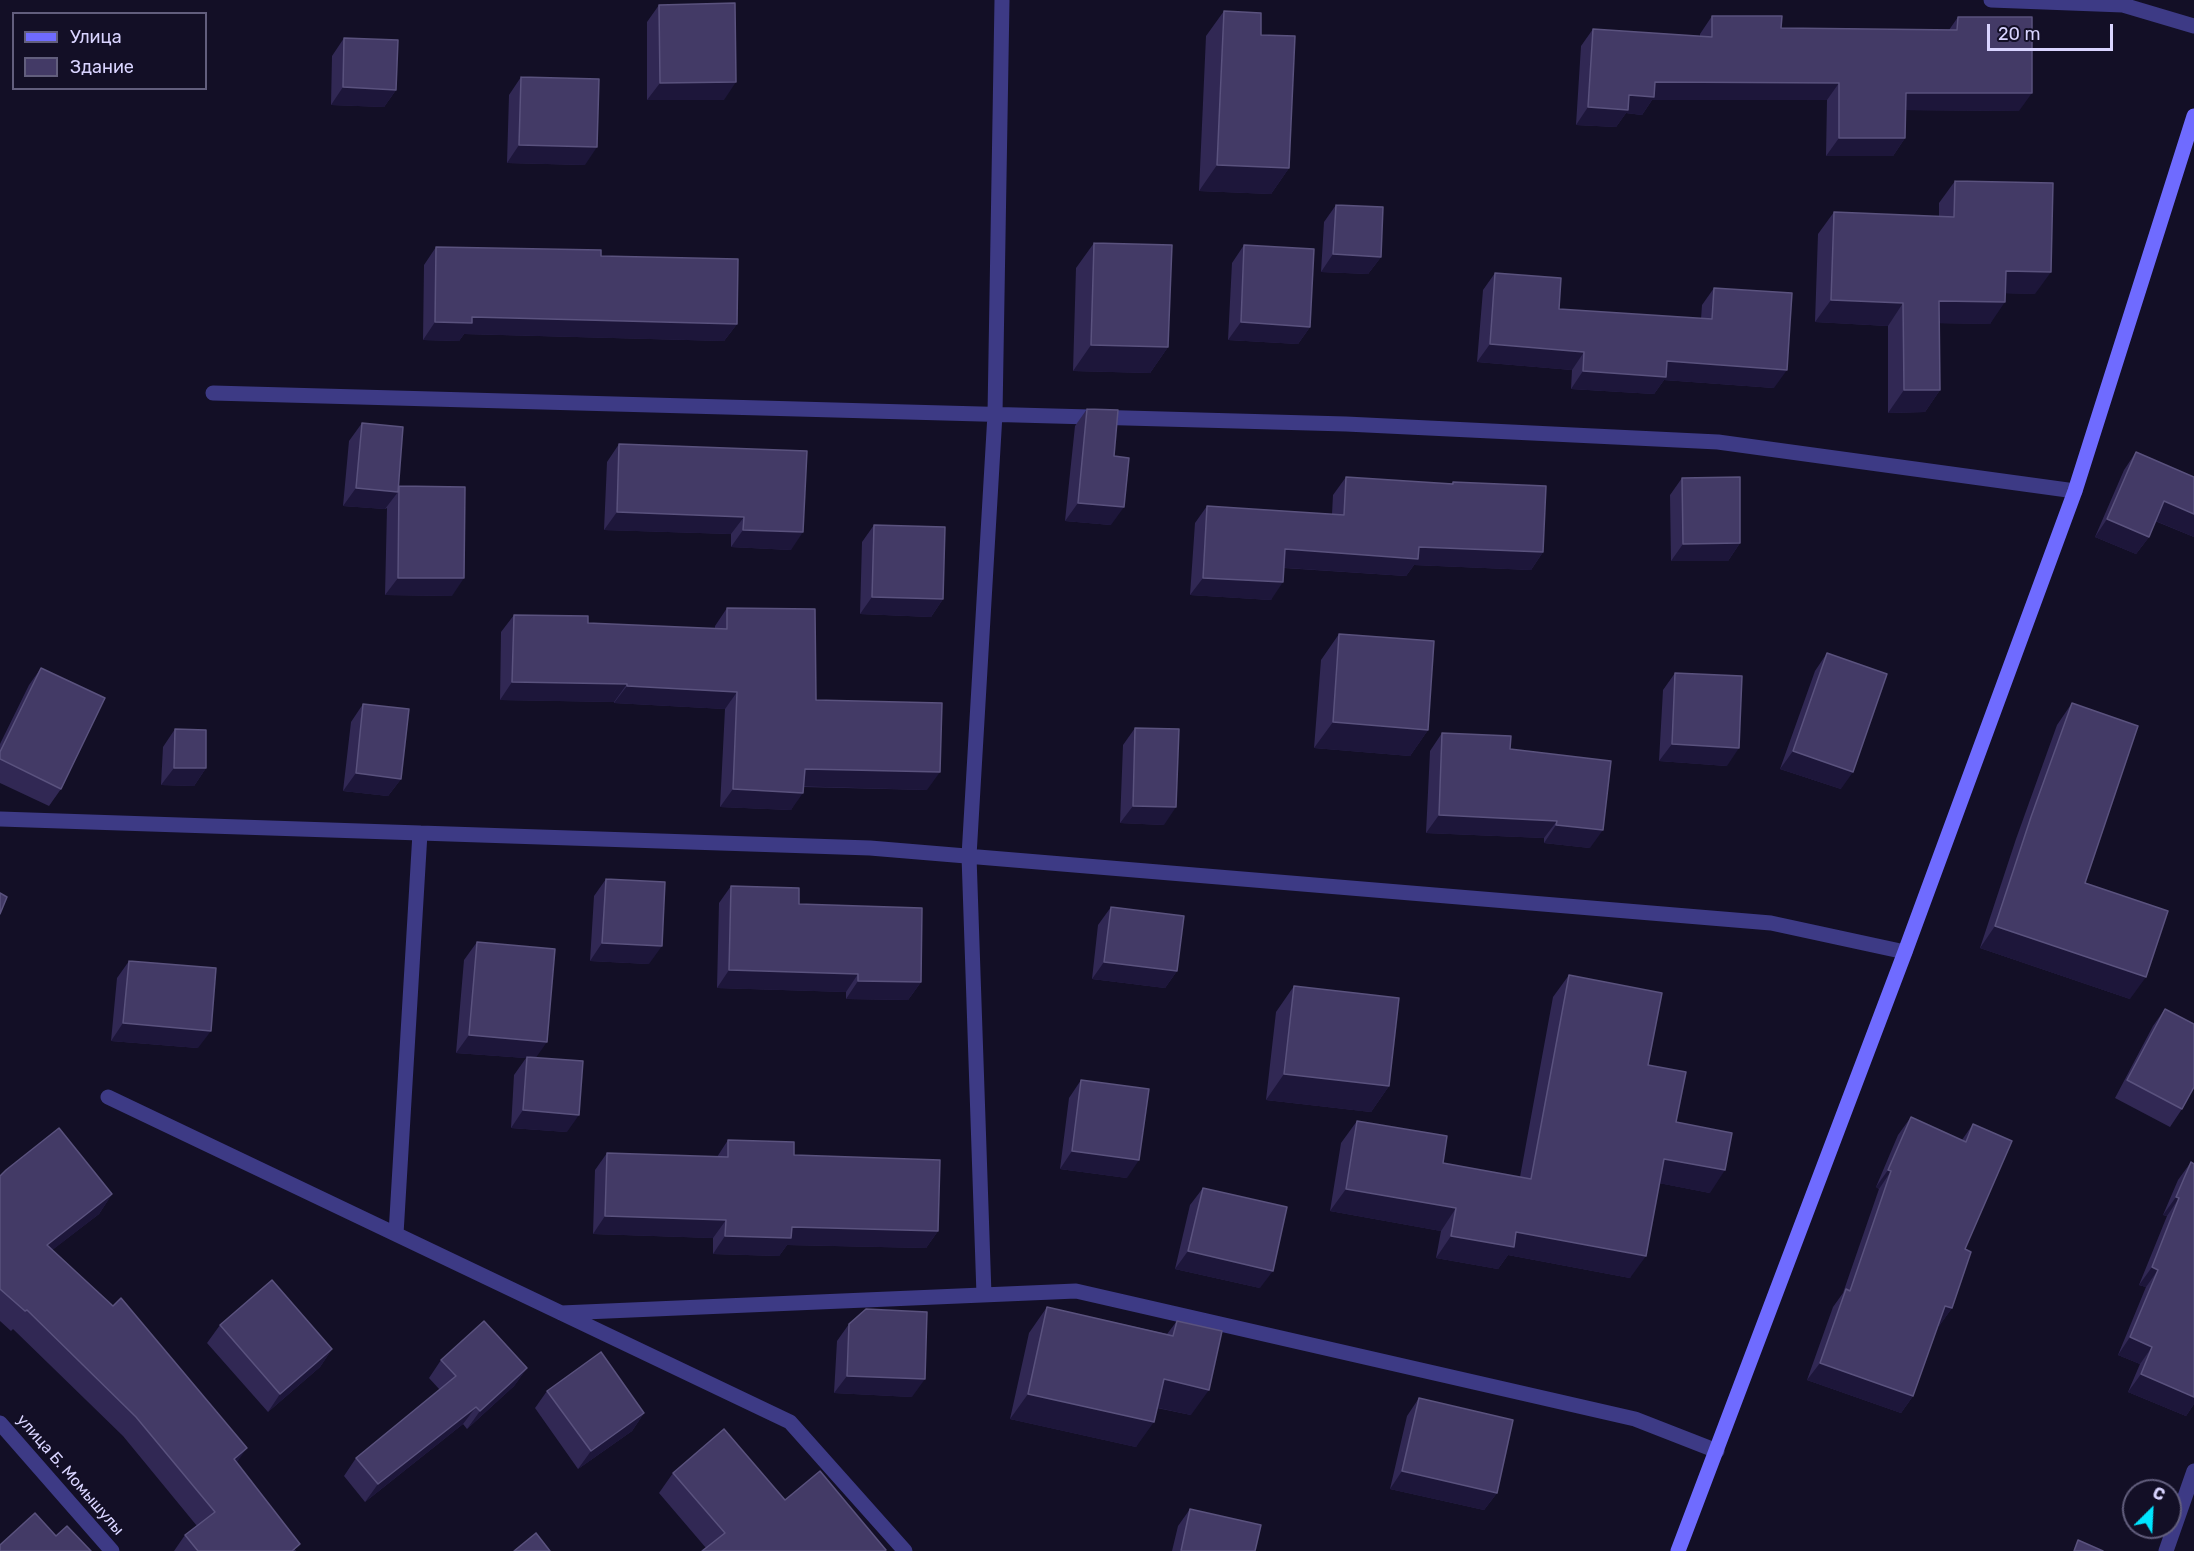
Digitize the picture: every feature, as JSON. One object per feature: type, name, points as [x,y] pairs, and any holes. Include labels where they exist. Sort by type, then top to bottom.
[{"type":"main road","points":[[1678,1551],[1905,952],[2075,490],[2194,116]]},
{"type":"street","points":[[984,1295],[969,856],[995,414],[1002,0]]},
{"type":"street","points":[[1991,0],[2123,5],[2194,26]]},
{"type":"street","points":[[213,393],[1346,424],[1718,442],[2075,490]]},
{"type":"street","points":[[0,819],[870,848],[1771,923],[1905,952]]},
{"type":"street","points":[[396,1234],[420,833]]},
{"type":"street","points":[[108,1097],[790,1422],[905,1551]]},
{"type":"street","points":[[561,1312],[1076,1291],[1635,1419],[1717,1451]]},
{"type":"street","name":"улица Б. Момышулы","points":[[0,1423],[112,1551]]},
{"type":"street","points":[[2166,1551],[2194,1471]]},
{"type":"building","points":[[735,3],[736,82],[660,83],[659,5]]},
{"type":"building","points":[[1224,11],[1261,13],[1261,35],[1295,36],[1289,168],[1217,165]]},
{"type":"building","points":[[1712,16],[1782,16],[1781,28],[1957,30],[1958,17],[2032,17],[2032,93],[1906,93],[1905,138],[1839,138],[1839,83],[1655,82],[1654,97],[1629,95],[1628,110],[1588,107],[1593,29],[1712,37]]},
{"type":"building","points":[[344,38],[398,40],[396,90],[343,87]]},
{"type":"building","points":[[521,77],[599,79],[597,147],[519,145]]},
{"type":"building","points":[[1955,181],[2053,183],[2051,272],[2006,271],[2005,302],[1939,301],[1940,390],[1904,390],[1903,303],[1831,300],[1834,212],[1954,217]]},
{"type":"building","points":[[1336,205],[1383,207],[1381,257],[1333,254]]},
{"type":"building","points":[[1094,243],[1172,245],[1168,347],[1091,345]]},
{"type":"building","points":[[1244,245],[1314,249],[1310,327],[1241,322]]},
{"type":"building","points":[[436,247],[601,250],[601,256],[738,259],[737,324],[472,317],[472,323],[435,322]]},
{"type":"building","points":[[1495,273],[1561,278],[1559,309],[1712,319],[1714,288],[1792,293],[1787,370],[1667,361],[1666,377],[1583,371],[1584,352],[1490,344]]},
{"type":"building","points":[[1087,409],[1118,410],[1114,456],[1129,458],[1124,507],[1078,503]]},
{"type":"building","points":[[362,423],[403,427],[398,492],[356,488]]},
{"type":"building","points":[[619,444],[807,451],[803,532],[743,530],[744,517],[617,512]]},
{"type":"building","points":[[2136,452],[2194,477],[2194,514],[2164,501],[2149,537],[2107,519]]},
{"type":"building","points":[[1346,477],[1453,484],[1453,482],[1546,486],[1543,552],[1419,547],[1418,559],[1285,549],[1283,582],[1203,578],[1207,506],[1344,515]]},
{"type":"building","points":[[1740,477],[1740,543],[1683,544],[1682,478]]},
{"type":"building","points":[[399,486],[465,487],[464,578],[398,578]]},
{"type":"building","points":[[874,525],[945,527],[943,599],[872,597]]},
{"type":"building","points":[[727,608],[815,609],[816,700],[942,703],[940,772],[805,769],[803,793],[733,789],[737,692],[627,686],[627,684],[512,682],[514,615],[588,616],[588,623],[727,629]]},
{"type":"building","points":[[1339,634],[1434,641],[1428,730],[1333,722]]},
{"type":"building","points":[[1827,653],[1887,674],[1853,772],[1793,751]]},
{"type":"building","points":[[41,668],[105,698],[61,789],[0,759],[0,752]]},
{"type":"building","points":[[1675,673],[1742,676],[1739,748],[1672,744]]},
{"type":"building","points":[[2072,703],[2138,726],[2085,883],[2168,911],[2146,977],[1995,926]]},
{"type":"building","points":[[363,704],[409,709],[401,779],[356,773]]},
{"type":"building","points":[[1135,728],[1179,729],[1176,807],[1133,806]]},
{"type":"building","points":[[175,729],[206,730],[206,768],[174,768]]},
{"type":"building","points":[[1442,733],[1511,736],[1510,749],[1611,761],[1603,830],[1556,825],[1557,821],[1439,815]]},
{"type":"building","points":[[606,879],[665,882],[662,946],[602,943]]},
{"type":"building","points":[[731,886],[799,888],[799,904],[922,908],[921,982],[858,981],[858,974],[729,970]]},
{"type":"building","points":[[0,893],[7,897],[0,914]]},
{"type":"building","points":[[1111,907],[1184,916],[1177,971],[1104,962]]},
{"type":"building","points":[[477,942],[555,949],[547,1042],[469,1035]]},
{"type":"building","points":[[129,961],[216,968],[211,1031],[123,1023]]},
{"type":"building","points":[[1569,975],[1662,993],[1648,1065],[1686,1072],[1676,1122],[1732,1133],[1725,1170],[1664,1159],[1646,1256],[1516,1232],[1514,1247],[1451,1236],[1456,1208],[1346,1189],[1357,1121],[1447,1136],[1443,1163],[1531,1179]]},
{"type":"building","points":[[1294,986],[1399,998],[1389,1086],[1284,1074]]},
{"type":"building","points":[[2165,1009],[2194,1024],[2194,1087],[2182,1109],[2127,1080]]},
{"type":"building","points":[[527,1057],[583,1061],[579,1115],[523,1110]]},
{"type":"building","points":[[1081,1080],[1149,1089],[1139,1160],[1072,1151]]},
{"type":"building","points":[[1911,1117],[1966,1142],[1973,1124],[2012,1141],[1965,1249],[1971,1252],[1952,1308],[1945,1306],[1913,1396],[1820,1363],[1846,1289],[1850,1291],[1891,1171],[1888,1170]]},
{"type":"building","points":[[59,1128],[112,1194],[47,1245],[113,1306],[121,1298],[247,1448],[234,1459],[300,1544],[292,1551],[198,1551],[185,1535],[215,1512],[136,1417],[27,1310],[25,1311],[0,1289],[0,1176]]},
{"type":"building","points":[[728,1140],[794,1142],[794,1155],[940,1160],[938,1231],[792,1227],[791,1238],[725,1236],[726,1220],[605,1216],[607,1153],[728,1157]]},
{"type":"building","points":[[2191,1162],[2194,1164],[2194,1397],[2141,1374],[2152,1347],[2130,1337],[2158,1270],[2152,1267],[2179,1198],[2176,1197]]},
{"type":"building","points":[[1203,1188],[1287,1207],[1273,1271],[1188,1251]]},
{"type":"building","points":[[272,1280],[332,1349],[280,1394],[220,1325]]},
{"type":"building","points":[[1047,1307],[1173,1336],[1177,1321],[1222,1331],[1209,1390],[1164,1379],[1154,1422],[1028,1394]]},
{"type":"building","points":[[866,1309],[927,1312],[925,1379],[847,1376],[849,1324]]},
{"type":"building","points":[[484,1321],[527,1368],[480,1411],[476,1407],[378,1484],[356,1458],[456,1376],[441,1360]]},
{"type":"building","points":[[601,1352],[644,1413],[591,1451],[547,1391]]},
{"type":"building","points":[[1419,1398],[1513,1420],[1497,1493],[1402,1471]]},
{"type":"building","points":[[724,1429],[785,1500],[820,1471],[886,1550],[702,1551],[725,1533],[673,1473]]},
{"type":"building","points":[[1190,1509],[1261,1525],[1255,1551],[1181,1551]]},
{"type":"building","points":[[35,1513],[56,1536],[67,1526],[91,1551],[0,1551],[0,1545]]},
{"type":"building","points":[[536,1533],[550,1551],[514,1551]]},
{"type":"building","points":[[2078,1540],[2103,1551],[2074,1551]]}]
